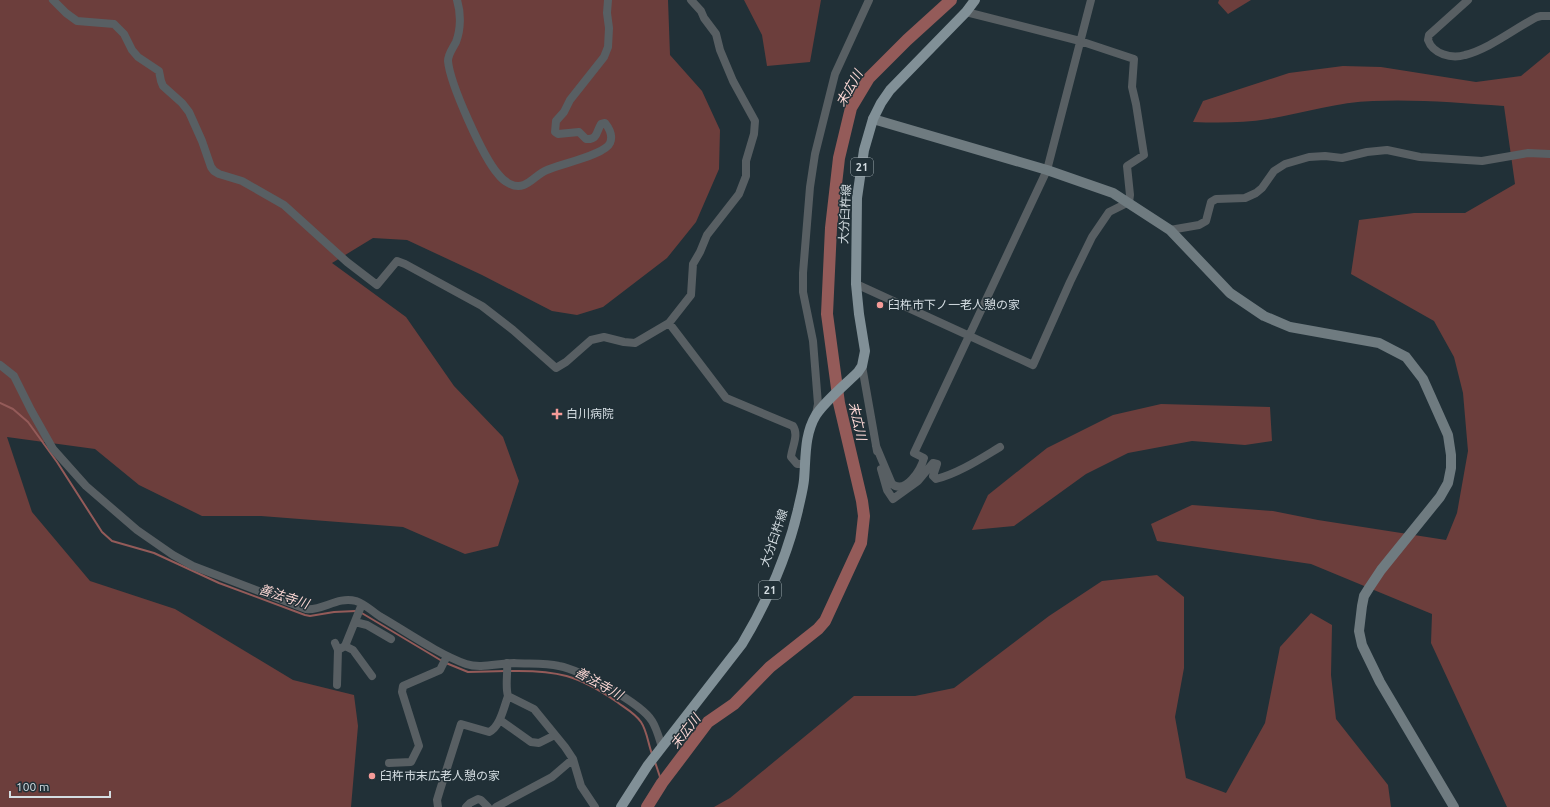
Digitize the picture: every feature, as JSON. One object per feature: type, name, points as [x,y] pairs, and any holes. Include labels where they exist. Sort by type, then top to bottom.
[{"type":"main road","name":"大分臼杵線","points":[[621,807],[648,765],[742,644],[770,591],[790,536],[802,489],[808,434],[816,414],[860,369],[865,351],[856,284],[857,198],[864,150],[873,119],[890,90],[966,12],[975,0]]},
{"type":"street","points":[[54,0],[77,22],[114,24],[124,34],[132,50],[138,57],[159,71],[161,81],[164,86],[189,112],[202,141],[211,167],[214,171],[242,181],[284,205],[347,262],[377,285],[397,261],[405,264],[482,306],[513,330],[556,368],[566,362],[591,340],[604,337],[635,343],[669,323],[691,295],[693,264],[707,236],[739,194],[746,176],[746,161],[754,134],[755,121],[733,81],[720,50],[716,34],[701,11],[691,0]]},
{"type":"street","points":[[457,0],[460,18],[457,38],[450,51],[448,60],[454,83],[472,127],[489,161],[499,175],[510,184],[517,186],[526,185],[546,170],[594,154],[605,148],[610,143],[611,135],[605,123],[601,124],[594,137],[590,139],[586,139],[579,132],[558,134],[554,130],[556,121],[564,112],[570,100],[604,57],[608,48],[610,28],[607,14],[608,0]]},
{"type":"street","points":[[816,414],[818,404],[813,341],[803,292],[803,273],[810,187],[815,154],[835,74],[869,0]]},
{"type":"street","points":[[876,446],[892,484],[898,486],[909,483],[915,476],[924,458],[914,453],[1047,170],[1091,0]]},
{"type":"street","points":[[1468,0],[1429,35],[1428,40],[1434,50],[1445,55],[1464,56],[1492,43],[1537,17],[1550,16]]},
{"type":"street","points":[[966,12],[1080,41],[1134,59],[1132,87],[1144,155],[1127,166],[1130,195],[1129,202]]},
{"type":"street","points":[[873,119],[1047,170],[1113,193],[1170,230],[1230,293],[1264,316],[1290,327],[1380,343],[1406,357],[1423,379],[1448,435],[1451,468],[1448,483],[1440,498],[1381,570],[1364,596],[1359,631],[1362,645],[1380,682],[1454,807]]},
{"type":"street","points":[[1170,230],[1199,225],[1206,221],[1211,202],[1216,199],[1245,198],[1256,193],[1262,188],[1274,171],[1285,164],[1309,157],[1325,156],[1342,158],[1367,152],[1387,150],[1420,157],[1482,161],[1528,153],[1550,154]]},
{"type":"street","points":[[856,284],[1033,365],[1092,237],[1109,212],[1129,202]]},
{"type":"street","points":[[669,323],[726,398],[794,427],[795,436],[791,458],[797,464],[805,464]]},
{"type":"street","points":[[0,365],[14,376],[53,449],[86,486],[137,530],[173,554],[200,569],[306,609],[311,610],[340,600],[355,601],[446,657],[471,665],[534,664],[562,667],[578,672],[613,691],[649,717],[655,726],[661,748]]},
{"type":"street","points":[[860,369],[883,480],[893,499],[918,481],[933,463],[937,464],[933,476],[936,479],[954,473],[1000,447]]},
{"type":"street","points":[[337,685],[339,646],[356,620],[361,605]]},
{"type":"street","points":[[356,620],[391,639]]},
{"type":"street","points":[[339,646],[353,650],[372,676]]},
{"type":"street","points":[[389,763],[411,762],[419,746],[402,692],[403,686],[440,670],[446,657]]},
{"type":"street","points":[[438,807],[440,790],[461,724],[489,732],[492,731],[500,720],[508,696],[506,690],[508,678],[507,665]]},
{"type":"street","points":[[508,696],[534,709],[574,759],[581,786],[595,807]]},
{"type":"street","points":[[500,720],[531,742],[539,743],[555,735]]},
{"type":"street","points":[[496,807],[552,777],[574,759]]},
{"type":"street","points":[[466,807],[478,799],[488,807]]},
{"type":"shaded area","points":[[0,0],[668,0],[670,55],[702,91],[720,130],[719,169],[696,222],[667,258],[603,307],[577,315],[552,311],[482,275],[407,240],[373,238],[332,263],[406,317],[454,386],[503,437],[519,481],[498,546],[465,554],[403,527],[261,516],[202,516],[139,485],[95,449],[7,437],[32,512],[90,581],[175,609],[293,680],[354,695],[358,726],[351,807],[0,807]]},
{"type":"shaded area","points":[[744,0],[821,0],[810,62],[767,66],[762,35]]},
{"type":"shaded area","points":[[1219,0],[1251,0],[1228,14],[1218,3]]},
{"type":"shaded area","points":[[1550,52],[1550,807],[1507,807],[1431,643],[1432,614],[1311,564],[1157,541],[1151,524],[1192,505],[1273,511],[1318,520],[1446,540],[1457,513],[1468,451],[1463,393],[1454,357],[1434,321],[1351,274],[1359,220],[1414,213],[1465,213],[1515,184],[1504,106],[1422,101],[1373,101],[1334,106],[1259,120],[1212,123],[1193,122],[1203,101],[1289,73],[1343,66],[1381,67],[1476,82],[1521,76]]},
{"type":"shaded area","points":[[1161,404],[1270,407],[1272,441],[1245,445],[1192,441],[1128,453],[1086,474],[1014,526],[972,530],[988,495],[1047,448],[1113,415]]},
{"type":"shaded area","points":[[1157,575],[1184,597],[1184,668],[1175,717],[1186,778],[1226,793],[1265,723],[1280,647],[1311,613],[1332,625],[1331,675],[1336,719],[1388,785],[1391,807],[714,807],[730,798],[854,696],[915,696],[954,688],[1049,616],[1102,581]]},
{"type":"waterway","name":"末広川","points":[[647,807],[662,783],[708,722],[734,704],[770,667],[818,629],[825,621],[861,543],[864,516],[862,501],[839,403],[827,314],[831,228],[839,158],[851,108],[869,78],[907,40],[951,0]]},
{"type":"waterway","name":"善法寺川","points":[[0,403],[13,409],[28,422],[57,462],[102,532],[112,541],[154,553],[219,583],[305,615],[310,616],[334,612],[356,611]]},
{"type":"waterway","name":"善法寺川","points":[[360,612],[442,661]]},
{"type":"waterway","name":"善法寺川","points":[[446,663],[468,672],[506,671]]},
{"type":"waterway","name":"善法寺川","points":[[510,671],[554,673],[578,680],[603,693],[630,711],[639,719],[645,729],[652,754]]},
{"type":"waterway","name":"善法寺川","points":[[655,762],[662,783]]},
{"type":"place","name":"臼杵市下ノ一老人憩の家","points":[[880,305]]},
{"type":"place","name":"白川病院","points":[[557,414]]},
{"type":"place","name":"臼杵市末広老人憩の家","points":[[372,776]]}]
